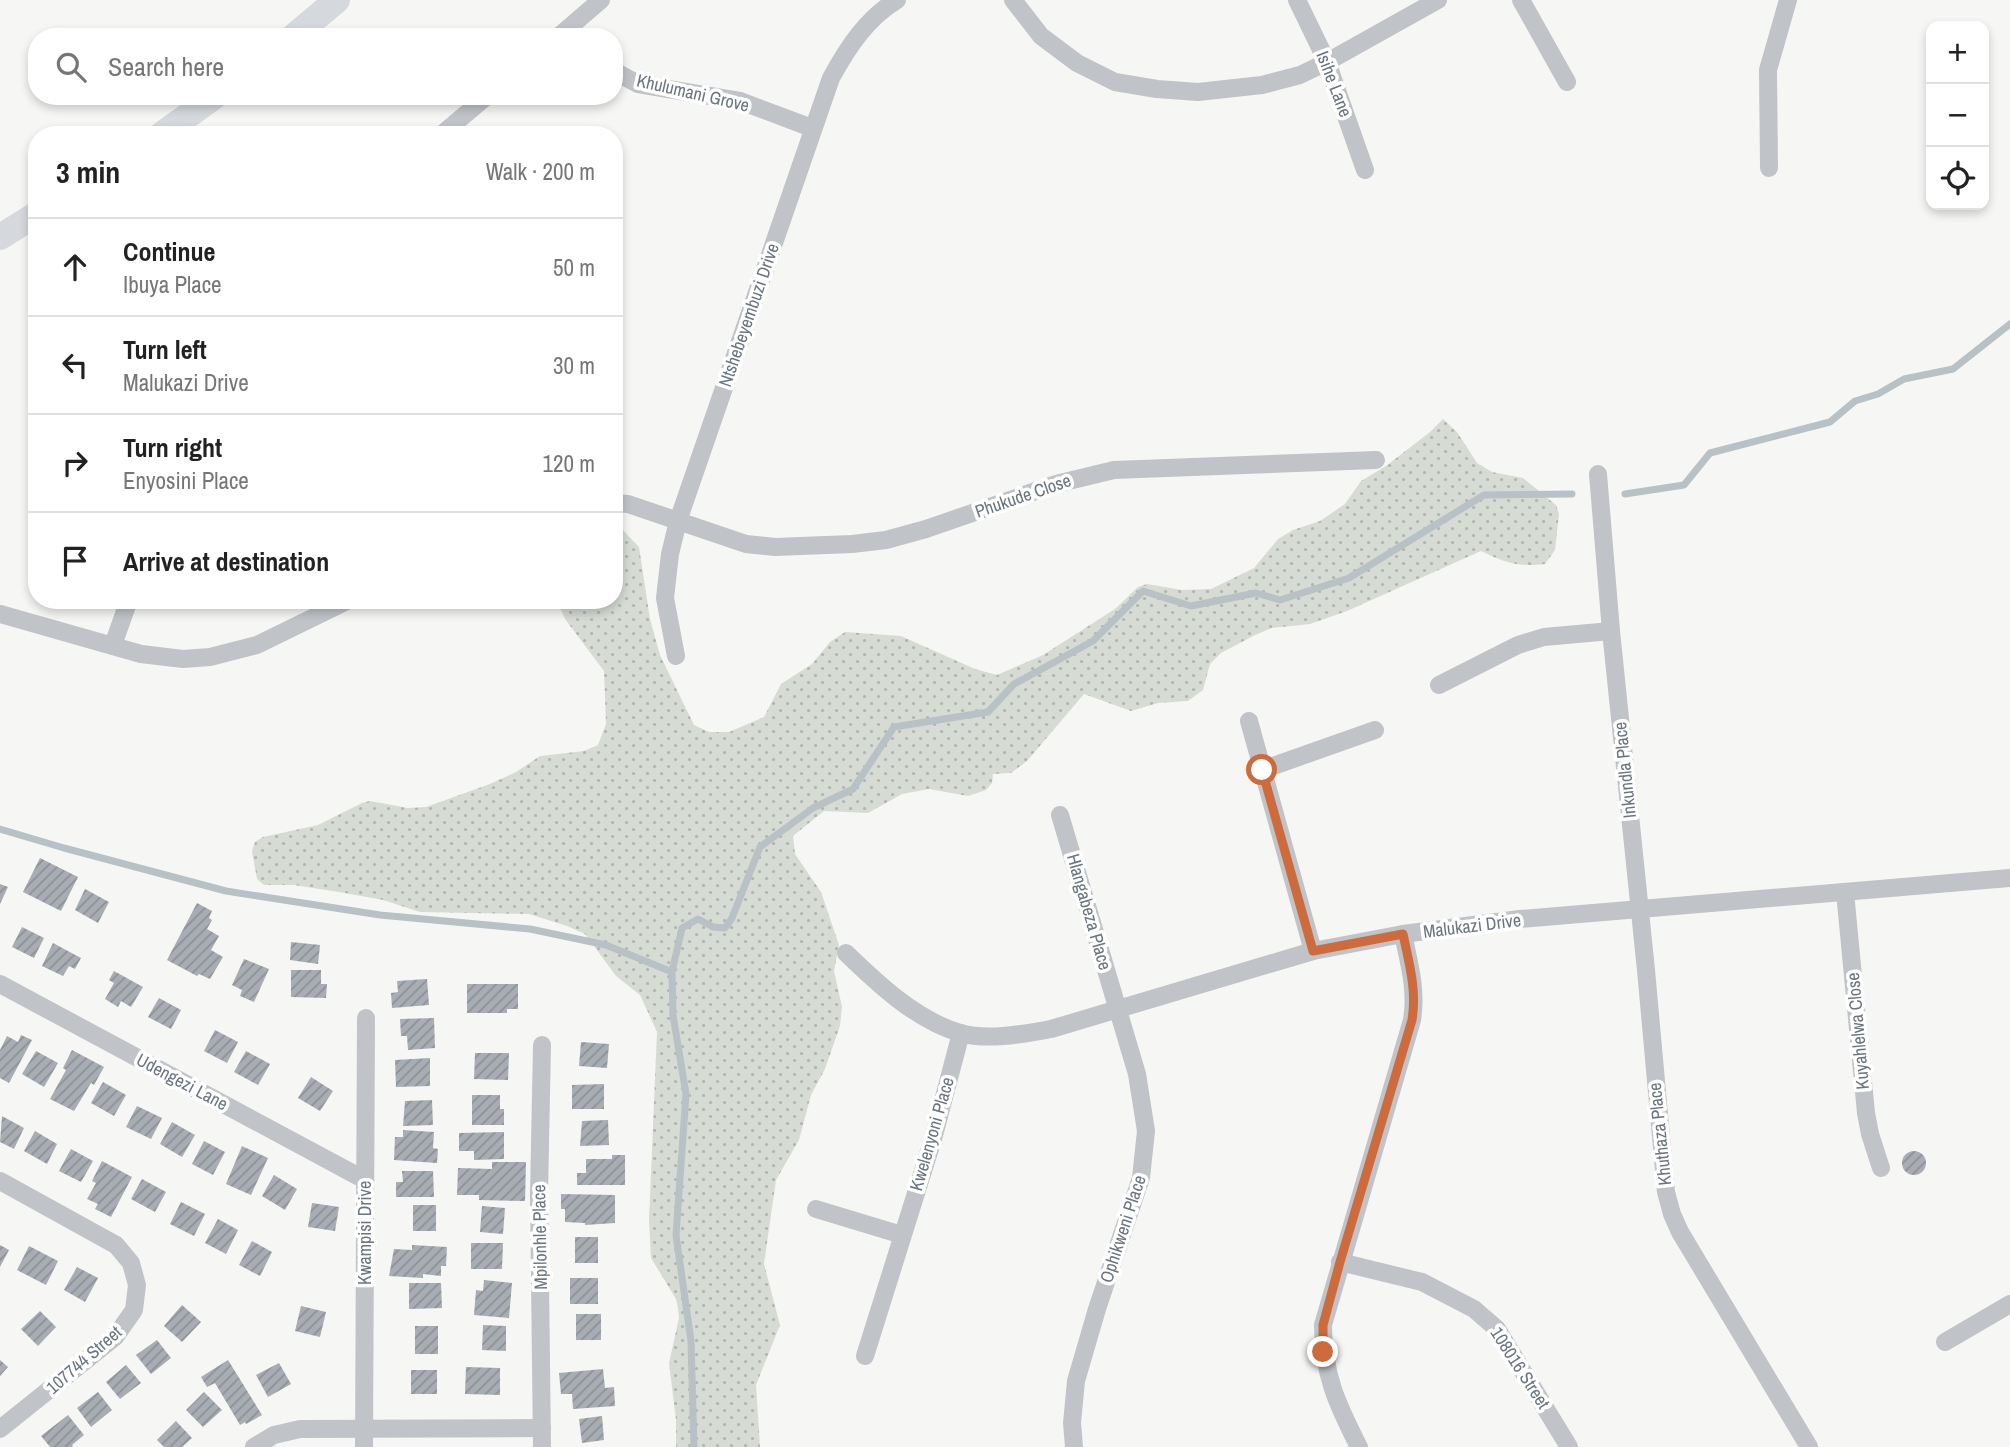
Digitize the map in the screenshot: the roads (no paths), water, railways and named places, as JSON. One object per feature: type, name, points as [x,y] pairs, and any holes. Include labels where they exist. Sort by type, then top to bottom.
[{"type":"main road","points":[[304,28],[337,0]]},
{"type":"main road","points":[[173,126],[203,105]]},
{"type":"main road","points":[[0,237],[28,220]]},
{"type":"street","points":[[574,28],[601,0]]},
{"type":"street","name":"Ntshebeyembuzi Drive","points":[[676,656],[665,598],[668,566],[678,521],[831,78],[847,49],[864,27],[897,0]]},
{"type":"street","points":[[1013,0],[1041,36],[1077,63],[1115,82],[1198,92],[1262,85],[1300,75],[1438,0]]},
{"type":"street","name":"Isihe Lane","points":[[1297,0],[1328,62],[1365,170]]},
{"type":"street","points":[[1521,0],[1567,82]]},
{"type":"street","points":[[1769,168],[1768,70],[1788,0]]},
{"type":"street","name":"Khulumani Grove","points":[[623,76],[638,84],[740,101],[812,128]]},
{"type":"street","points":[[452,126],[476,105]]},
{"type":"street","name":"Phukude Close","points":[[623,504],[746,544],[775,547],[852,544],[886,540],[926,529],[1056,484],[1114,470],[1376,460]]},
{"type":"street","name":"Inkundla Place","points":[[1598,474],[1611,631],[1640,909]]},
{"type":"street","points":[[113,645],[126,609]]},
{"type":"street","points":[[0,614],[161,658],[211,657],[257,645],[331,609]]},
{"type":"street","points":[[1439,685],[1518,645],[1545,637],[1611,631]]},
{"type":"street","points":[[1249,721],[1313,951]]},
{"type":"street","points":[[1262,770],[1375,730]]},
{"type":"street","name":"Hlangabeza Place","points":[[1060,814],[1118,1010]]},
{"type":"street","name":"Malukazi Drive","points":[[846,953],[901,1000],[928,1018],[961,1033],[1017,1035],[1051,1029],[1118,1010],[1313,951],[1403,934],[1520,919],[2010,878]]},
{"type":"street","name":"Kuyahlelwa Close","points":[[1845,892],[1866,1113],[1881,1168]]},
{"type":"street","name":"Khuthaza Place","points":[[1640,909],[1662,1172],[1672,1214],[1687,1244],[1809,1447]]},
{"type":"street","points":[[1359,1447],[1337,1405],[1323,1352],[1323,1325],[1412,1020],[1414,985],[1403,934]]},
{"type":"street","name":"Udengezi Lane","points":[[0,984],[365,1180]]},
{"type":"street","name":"Ophikweni Place","points":[[1074,1447],[1072,1423],[1076,1381],[1142,1178],[1146,1131],[1138,1074],[1118,1010]]},
{"type":"street","name":"Kwampisi Drive","points":[[364,1438],[366,1018]]},
{"type":"street","name":"Kwelenyoni Place","points":[[865,1356],[933,1139],[961,1033]]},
{"type":"street","name":"Mpilonhle Place","points":[[542,1045],[539,1181],[542,1447]]},
{"type":"street","name":"107744 Street","points":[[0,1182],[116,1245],[125,1255],[135,1275],[137,1298],[134,1310],[116,1337],[0,1429]]},
{"type":"street","points":[[816,1209],[902,1235]]},
{"type":"street","name":"108016 Street","points":[[1340,1262],[1422,1282],[1474,1309],[1497,1329],[1569,1447]]},
{"type":"street","points":[[1945,1342],[2010,1304]]},
{"type":"street","points":[[254,1447],[274,1435],[300,1429],[364,1438],[542,1428]]},
{"type":"waterway","points":[[1625,494],[1684,485],[1710,453],[1830,422],[1855,401],[1878,394],[1904,379],[1953,369],[2010,324]]},
{"type":"waterway","points":[[694,1447],[691,1341],[676,1235],[686,1094],[673,1015],[672,972],[682,928],[698,919],[713,927],[725,928],[732,918],[760,847],[813,808],[853,789],[894,727],[988,712],[1014,684],[1093,641],[1143,591],[1191,606],[1256,593],[1280,600],[1349,578],[1484,495],[1572,494]]},
{"type":"waterway","points":[[0,829],[226,891],[380,915],[530,929],[606,945],[672,972]]}]
